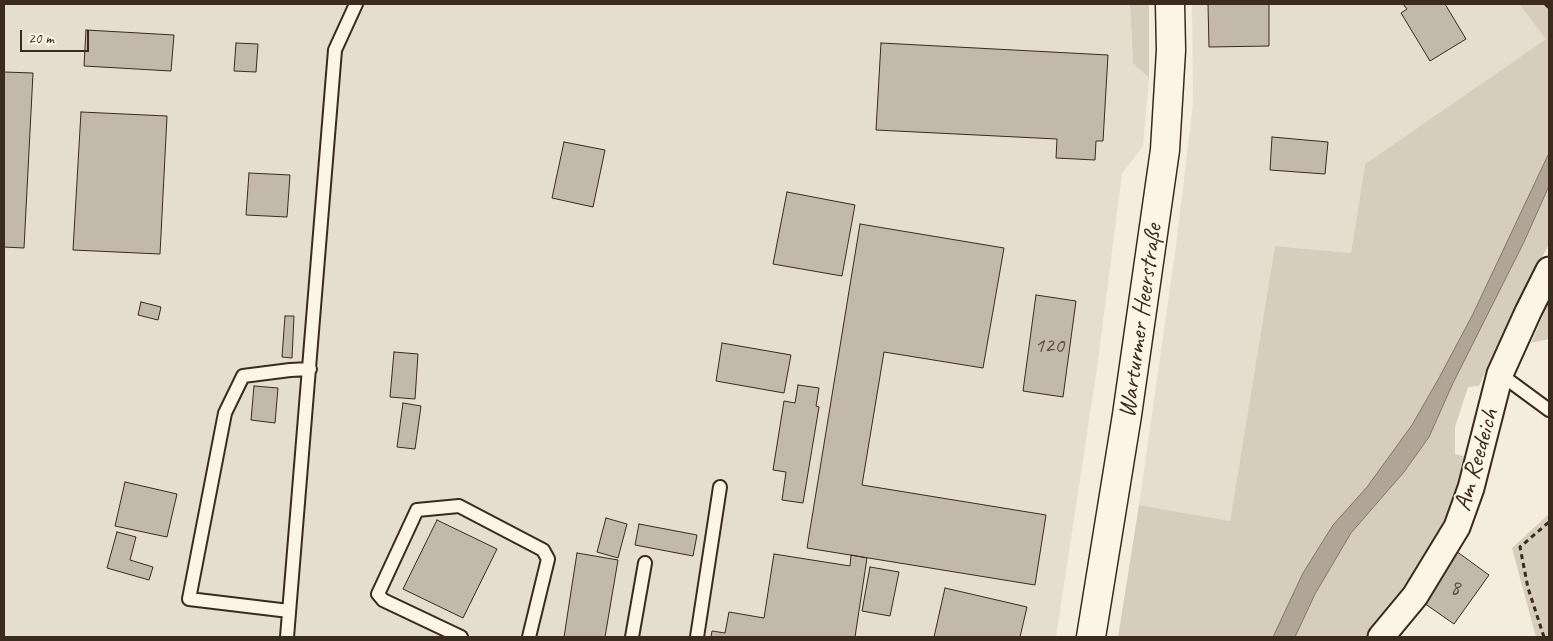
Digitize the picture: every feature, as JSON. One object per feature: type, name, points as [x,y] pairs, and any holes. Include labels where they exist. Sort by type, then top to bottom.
[{"type":"street","name":"Warturmer Heerstraße","points":[[1092,637],[1165,150],[1171,50],[1170,4]]},
{"type":"street","name":"Am Reedeich","points":[[1381,637],[1415,596],[1458,527],[1472,488],[1500,374],[1549,270]]},
{"type":"lane","points":[[287,637],[335,50],[356,4]]},
{"type":"lane","points":[[289,611],[189,599],[225,412],[243,376],[310,369]]},
{"type":"lane","points":[[1500,374],[1549,410]]},
{"type":"lane","points":[[697,637],[720,487]]},
{"type":"lane","points":[[461,637],[383,600],[378,594],[417,510],[459,506],[543,550],[548,559],[528,637]]},
{"type":"lane","points":[[632,637],[645,563]]},
{"type":"path","points":[[1545,4],[1549,8]]},
{"type":"path","points":[[1544,637],[1528,588],[1520,547],[1549,522]]},
{"type":"shaded area","points":[[4,4],[1130,4],[1133,63],[1149,78],[1143,146],[1122,174],[1097,368],[1056,637],[4,637]]},
{"type":"shaded area","points":[[1130,4],[1149,4],[1149,78],[1133,63]]},
{"type":"shaded area","points":[[1192,4],[1519,4],[1546,39],[1365,164],[1351,253],[1275,246],[1230,521],[1139,505],[1177,238],[1193,104]]},
{"type":"shaded area","points":[[1519,4],[1549,4],[1549,153],[1473,314],[1412,425],[1367,487],[1333,525],[1303,573],[1273,637],[1118,637],[1139,505],[1230,521],[1275,246],[1351,253],[1365,164],[1546,39]]},
{"type":"shaded area","points":[[1549,153],[1549,186],[1524,242],[1453,383],[1429,437],[1404,472],[1351,533],[1315,594],[1295,637],[1273,637],[1303,573],[1333,525],[1367,487],[1412,425],[1439,378],[1473,314]]},
{"type":"shaded area","points":[[1549,186],[1549,244],[1497,346],[1479,386],[1468,387],[1455,427],[1455,454],[1467,457],[1450,517],[1418,568],[1377,621],[1368,637],[1295,637],[1315,594],[1351,533],[1404,472],[1429,437],[1453,383],[1524,242]]},
{"type":"shaded area","points":[[1549,301],[1549,339],[1531,343]]},
{"type":"shaded area","points":[[1549,514],[1549,637],[1536,637],[1512,548]]},
{"type":"building","points":[[1208,4],[1269,4],[1269,46],[1209,47]]},
{"type":"building","points":[[1403,4],[1445,4],[1466,39],[1430,61],[1401,13],[1407,9]]},
{"type":"building","points":[[86,30],[174,35],[171,71],[84,66]]},
{"type":"building","points":[[236,43],[258,44],[256,72],[234,71]]},
{"type":"building","points":[[881,43],[1108,55],[1103,141],[1096,141],[1095,160],[1056,158],[1057,139],[876,130]]},
{"type":"building","points":[[4,72],[33,73],[24,248],[4,247]]},
{"type":"building","points":[[81,112],[167,116],[160,254],[73,250]]},
{"type":"building","points":[[1272,137],[1328,142],[1325,174],[1270,170]]},
{"type":"building","points":[[564,142],[605,150],[593,207],[552,198]]},
{"type":"building","points":[[249,173],[290,175],[287,217],[246,215]]},
{"type":"building","points":[[787,192],[855,205],[842,276],[773,264]]},
{"type":"building","points":[[860,224],[1004,248],[983,368],[884,352],[862,485],[1046,515],[1035,585],[807,548]]},
{"type":"building","points":[[1036,295],[1076,301],[1063,397],[1023,391]]},
{"type":"building","points":[[141,302],[161,307],[158,320],[138,315]]},
{"type":"building","points":[[285,316],[294,316],[292,358],[282,357]]},
{"type":"building","points":[[722,343],[791,355],[784,393],[716,381]]},
{"type":"building","points":[[394,352],[418,354],[415,399],[390,397]]},
{"type":"building","points":[[798,385],[819,388],[816,406],[819,407],[803,503],[782,500],[786,472],[773,470],[784,401],[795,403]]},
{"type":"building","points":[[254,386],[278,388],[275,423],[251,420]]},
{"type":"building","points":[[403,403],[421,406],[415,449],[397,447]]},
{"type":"building","points":[[125,482],[177,494],[167,537],[115,526]]},
{"type":"building","points":[[606,518],[627,524],[618,558],[597,552]]},
{"type":"building","points":[[437,520],[497,549],[463,618],[403,589]]},
{"type":"building","points":[[639,524],[697,535],[693,556],[635,545]]},
{"type":"building","points":[[117,532],[136,537],[130,560],[153,567],[149,580],[107,568]]},
{"type":"building","points":[[1456,551],[1489,575],[1454,624],[1421,601]]},
{"type":"building","points":[[577,553],[618,560],[605,637],[564,637]]},
{"type":"building","points":[[774,554],[850,566],[851,555],[867,558],[855,637],[711,637],[712,631],[725,633],[729,612],[764,618]]},
{"type":"building","points":[[870,567],[899,572],[890,616],[862,611]]},
{"type":"building","points":[[945,588],[1027,607],[1020,637],[934,637]]}]
